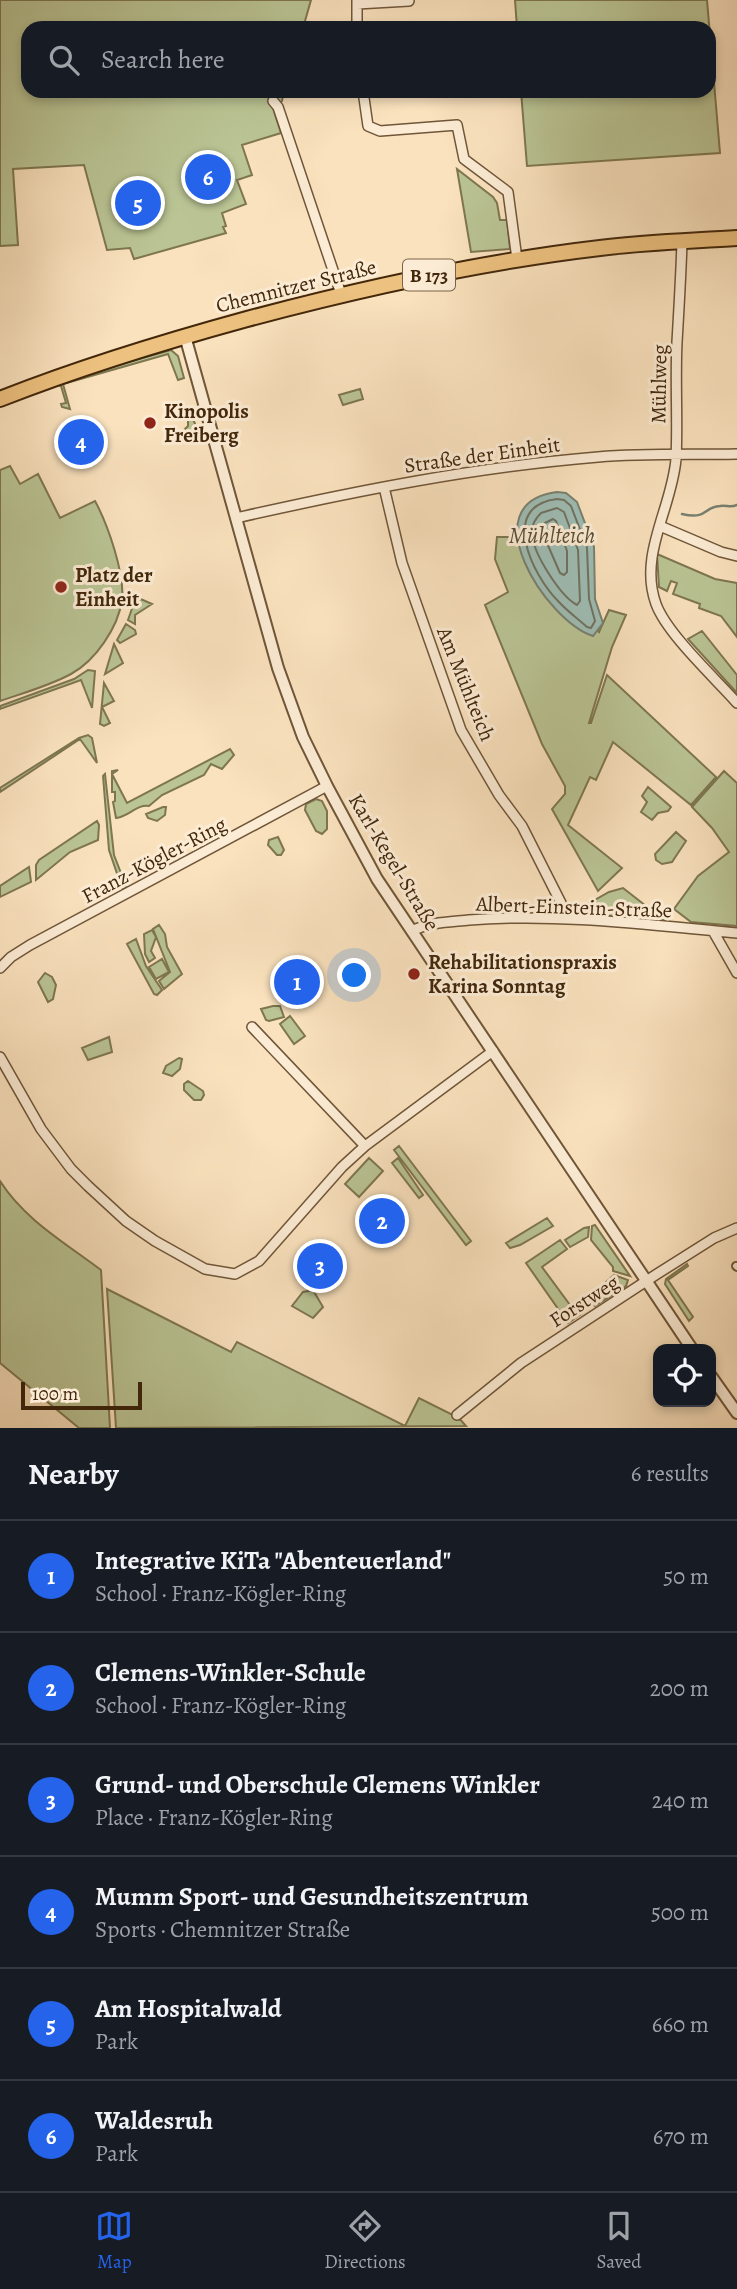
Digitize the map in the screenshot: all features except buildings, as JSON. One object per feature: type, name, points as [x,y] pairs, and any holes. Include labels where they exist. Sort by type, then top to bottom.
[{"type":"main road","name":"Chemnitzer Straße","points":[[0,399],[78,369],[185,336],[341,294],[517,259],[601,247],[737,238]]},
{"type":"street","points":[[357,21],[357,2],[409,1]]},
{"type":"street","points":[[364,98],[368,126],[372,129],[380,131],[457,125],[464,159],[508,192],[517,259]]},
{"type":"street","points":[[274,101],[302,173],[341,294]]},
{"type":"street","name":"Mühlweg","points":[[681,241],[676,456],[650,568],[656,606],[681,640],[737,703]]},
{"type":"street","name":"Karl-Kegel-Straße","points":[[185,336],[278,668],[303,737],[327,786],[369,866],[689,1344]]},
{"type":"street","name":"Straße der Einheit","points":[[236,519],[383,487],[512,466],[600,457],[737,454]]},
{"type":"street","name":"Am Mühlteich","points":[[383,487],[402,563],[461,730],[499,795],[522,826],[561,903],[564,919]]},
{"type":"street","points":[[660,526],[720,552],[737,556]]},
{"type":"street","name":"Franz-Kögler-Ring","points":[[0,968],[30,945],[327,786]]},
{"type":"street","name":"Albert-Einstein-Straße","points":[[412,930],[433,924],[484,919],[564,919],[737,933]]},
{"type":"street","points":[[713,931],[737,973]]},
{"type":"street","points":[[252,1027],[365,1146]]},
{"type":"street","points":[[0,1057],[41,1129],[79,1177],[126,1221],[171,1250],[215,1272],[235,1274],[259,1261],[342,1167],[365,1146],[493,1051]]},
{"type":"street","name":"Forstweg","points":[[457,1415],[514,1368],[714,1238],[737,1228]]},
{"type":"street","points":[[716,1383],[737,1413]]},
{"type":"green space","points":[[0,0],[311,0],[305,21],[21,21],[21,98],[283,98],[273,108],[281,133],[242,145],[252,175],[237,180],[246,204],[222,213],[226,233],[134,259],[130,248],[107,250],[84,165],[13,169],[18,245],[0,246]]},
{"type":"green space","points":[[515,0],[707,0],[709,21],[516,21]]},
{"type":"green space","points":[[522,98],[715,98],[720,153],[527,166]]},
{"type":"green space","points":[[457,169],[497,203],[500,220],[507,220],[510,249],[471,252]]},
{"type":"green space","points":[[171,350],[178,356],[184,378],[178,380],[168,354],[63,384],[70,409],[62,407],[61,404],[66,403],[61,386],[56,385]]},
{"type":"green space","points":[[360,389],[363,399],[343,405],[339,395]]},
{"type":"green space","points":[[193,419],[198,431],[190,435],[189,440],[180,441],[178,436],[188,426],[188,420]]},
{"type":"green space","name":"Platz der Einheit","points":[[10,466],[20,484],[38,474],[60,518],[95,501],[114,550],[121,577],[122,600],[116,622],[89,661],[54,682],[0,701],[0,470]]},
{"type":"green space","points":[[497,537],[516,537],[531,573],[599,632],[609,610],[626,615],[612,647],[589,723],[607,675],[716,777],[691,805],[613,742],[596,780],[590,777],[568,825],[622,868],[598,891],[552,809],[565,794],[565,786],[542,744],[485,605],[508,592],[495,559]]},
{"type":"green space","points":[[657,554],[715,579],[737,583],[737,637],[721,616],[699,608],[700,604],[673,594],[677,583],[671,581],[667,591],[659,587]]},
{"type":"green space","points":[[136,597],[152,604],[135,615],[135,624],[128,620]]},
{"type":"green space","points":[[126,624],[135,630],[136,634],[120,643],[117,640]]},
{"type":"green space","points":[[702,631],[737,675],[737,693],[688,639]]},
{"type":"green space","points":[[114,644],[123,663],[105,674]]},
{"type":"green space","points":[[88,670],[95,671],[92,708],[81,680],[0,709],[0,706],[74,679]]},
{"type":"green space","points":[[104,683],[114,701],[102,707],[110,723],[104,726],[100,724]]},
{"type":"green space","points":[[88,735],[92,738],[97,763],[80,739],[0,792],[0,788],[79,738]]},
{"type":"green space","points":[[230,749],[234,755],[222,769],[211,764],[204,775],[162,795],[149,806],[140,807],[116,818],[112,774],[127,803]]},
{"type":"green space","points":[[724,771],[737,783],[737,926],[691,922],[674,909],[698,876],[729,852],[712,828],[692,807]]},
{"type":"green space","points":[[105,774],[114,855],[126,886],[125,890],[109,850],[103,776]]},
{"type":"green space","points":[[648,787],[671,807],[668,811],[658,813],[652,820],[641,812],[647,802],[642,796]]},
{"type":"green space","points":[[316,799],[322,801],[327,811],[327,829],[322,834],[316,831],[305,810],[306,804]]},
{"type":"green space","points":[[166,807],[165,815],[157,821],[148,818],[146,814]]},
{"type":"green space","points":[[97,821],[98,840],[70,852],[36,880],[36,865],[39,860]]},
{"type":"green space","points":[[676,832],[686,841],[672,862],[662,864],[656,860],[655,854]]},
{"type":"green space","points":[[278,837],[284,850],[281,855],[277,855],[268,845],[269,840]]},
{"type":"green space","points":[[29,867],[31,882],[0,897],[0,886]]},
{"type":"green space","points":[[623,888],[664,920],[580,914],[579,909],[609,892]]},
{"type":"green space","points":[[159,925],[165,934],[167,947],[182,974],[164,989],[159,981],[170,972],[153,929]]},
{"type":"green space","points":[[152,930],[156,937],[151,951],[155,958],[149,962],[145,954],[144,934]]},
{"type":"green space","points":[[136,939],[146,966],[162,990],[157,995],[127,944]]},
{"type":"green space","points":[[162,959],[169,972],[156,979],[149,967]]},
{"type":"green space","points":[[45,973],[52,977],[56,985],[53,999],[48,1002],[38,982]]},
{"type":"green space","points":[[280,1006],[284,1017],[266,1020],[261,1009]]},
{"type":"green space","points":[[290,1016],[305,1036],[294,1044],[280,1024]]},
{"type":"green space","points":[[109,1037],[112,1052],[88,1060],[82,1048]]},
{"type":"green space","points":[[179,1058],[182,1059],[180,1069],[172,1076],[163,1073],[166,1066]]},
{"type":"green space","points":[[188,1081],[203,1091],[201,1100],[194,1100],[184,1090],[184,1084]]},
{"type":"green space","points":[[399,1146],[471,1241],[466,1245],[394,1150]]},
{"type":"green space","points":[[369,1158],[383,1171],[359,1197],[345,1184]]},
{"type":"green space","points":[[398,1158],[423,1195],[419,1198],[392,1163]]},
{"type":"green space","points":[[0,1181],[33,1219],[101,1270],[110,1428],[79,1428],[0,1363]]},
{"type":"green space","points":[[547,1218],[553,1226],[520,1245],[510,1248],[506,1243]]},
{"type":"green space","points":[[595,1225],[630,1276],[613,1271],[613,1267],[591,1240],[592,1226]]},
{"type":"green space","points":[[589,1227],[588,1237],[570,1247],[565,1240]]},
{"type":"green space","points":[[560,1240],[567,1249],[542,1267],[573,1309],[579,1305],[584,1312],[568,1323],[526,1263]]},
{"type":"green space","points":[[687,1264],[688,1266],[668,1280],[693,1317],[689,1321],[665,1284],[666,1279]]},
{"type":"green space","points":[[614,1275],[628,1280],[626,1286],[595,1306],[588,1298]]},
{"type":"green space","points":[[107,1289],[231,1352],[237,1342],[405,1426],[419,1398],[459,1418],[466,1426],[116,1428]]},
{"type":"green space","points":[[313,1290],[323,1307],[313,1318],[292,1306],[303,1292]]},
{"type":"water","name":"Mühlteich","points":[[557,492],[566,493],[577,502],[594,547],[595,599],[603,623],[593,636],[574,626],[555,609],[538,587],[525,562],[518,538],[519,517],[532,501]]},
{"type":"waterway","points":[[682,514],[697,515],[715,507],[737,505]]},
{"type":"place","name":"Waldesruh","points":[[208,177]]},
{"type":"place","name":"Am Hospitalwald","points":[[138,203]]},
{"type":"place","name":"Kinopolis Freiberg","points":[[150,423]]},
{"type":"place","name":"Mumm Sport- und Gesundheitszentrum","points":[[81,442]]},
{"type":"place","name":"Platz der Einheit","points":[[61,587]]},
{"type":"place","name":"Rehabilitationspraxis Karina Sonntag","points":[[414,974]]},
{"type":"place","name":"Integrative KiTa \"Abenteuerland\"","points":[[297,982]]},
{"type":"place","name":"Clemens-Winkler-Schule","points":[[382,1221]]},
{"type":"place","name":"Grund- und Oberschule Clemens Winkler","points":[[320,1266]]}]
